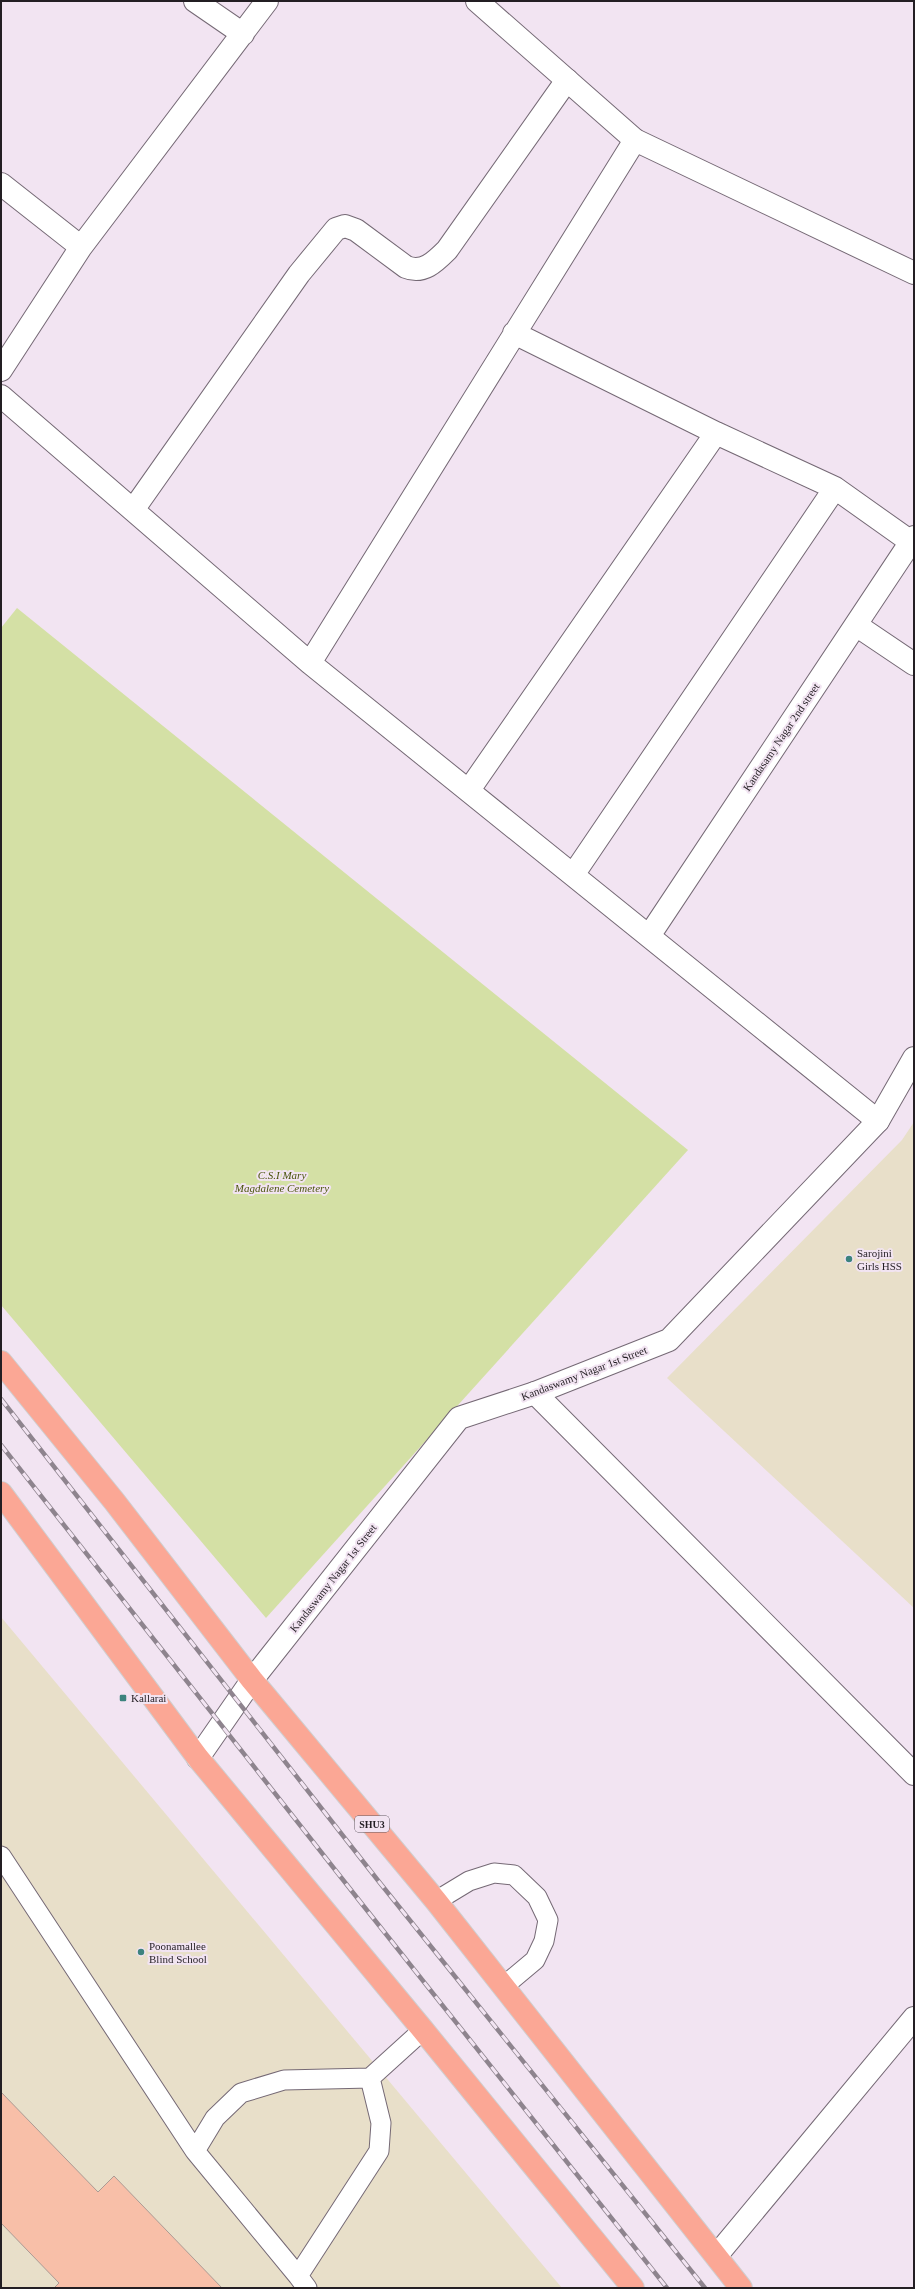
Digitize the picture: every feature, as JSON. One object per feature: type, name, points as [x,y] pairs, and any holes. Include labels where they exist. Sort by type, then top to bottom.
[{"type":"main road","name":"SHU3","points":[[1,1362],[114,1501],[252,1680],[436,1900],[717,2255],[741,2288]]},
{"type":"main road","points":[[1,1492],[198,1758],[424,2030],[632,2288]]},
{"type":"street","points":[[195,1],[243,34]]},
{"type":"street","points":[[1,370],[81,247],[243,34],[266,1]]},
{"type":"street","points":[[477,1],[635,140],[914,273]]},
{"type":"street","points":[[132,510],[265,325],[299,274],[336,229],[345,226],[356,230],[406,267],[414,271],[424,268],[437,261],[447,250],[567,80]]},
{"type":"street","points":[[310,663],[635,140]]},
{"type":"street","points":[[1,184],[81,247]]},
{"type":"street","points":[[514,333],[716,433],[835,488],[912,540]]},
{"type":"street","points":[[1,396],[310,663],[878,1121]]},
{"type":"street","points":[[469,790],[716,433]]},
{"type":"street","points":[[573,875],[835,488]]},
{"type":"street","name":"Kandasamy Nagar 2nd street","points":[[649,936],[912,540]]},
{"type":"street","points":[[856,625],[914,664]]},
{"type":"street","name":"Kandaswamy Nagar 1st Street","points":[[198,1758],[252,1680],[459,1418],[535,1393],[668,1340],[878,1121],[914,1058]]},
{"type":"street","points":[[535,1393],[914,1774]]},
{"type":"street","points":[[717,2255],[914,2018]]},
{"type":"lane","points":[[1,1856],[196,2151],[303,2282],[379,2151],[381,2122],[370,2078]]},
{"type":"lane","points":[[436,1900],[469,1881],[494,1874],[514,1875],[537,1897],[548,1920],[544,1941],[534,1960],[504,1986]]},
{"type":"lane","points":[[196,2151],[215,2118],[241,2093],[284,2080],[370,2078],[424,2030]]},
{"type":"shaded area","name":"Sarojini Girls HSS","points":[[914,1122],[914,1608],[667,1378],[902,1140]]},
{"type":"shaded area","name":"Poonamallee Blind School","points":[[1,1617],[562,2288],[1,2288]]},
{"type":"green space","name":"C.S.I Mary Magdalene Cemetery","points":[[17,608],[688,1150],[266,1618],[1,1305],[1,628]]},
{"type":"building","points":[[1,2092],[98,2192],[114,2176],[222,2288],[54,2288],[59,2283],[1,2223]]},
{"type":"railway","points":[[1,1399],[380,1883],[705,2288]]},
{"type":"railway","points":[[1,1445],[362,1904],[667,2288]]},
{"type":"place","name":"Sarojini Girls HSS","points":[[849,1259]]},
{"type":"place","name":"Kallarai","points":[[123,1698]]},
{"type":"place","name":"Poonamallee Blind School","points":[[141,1952]]}]
